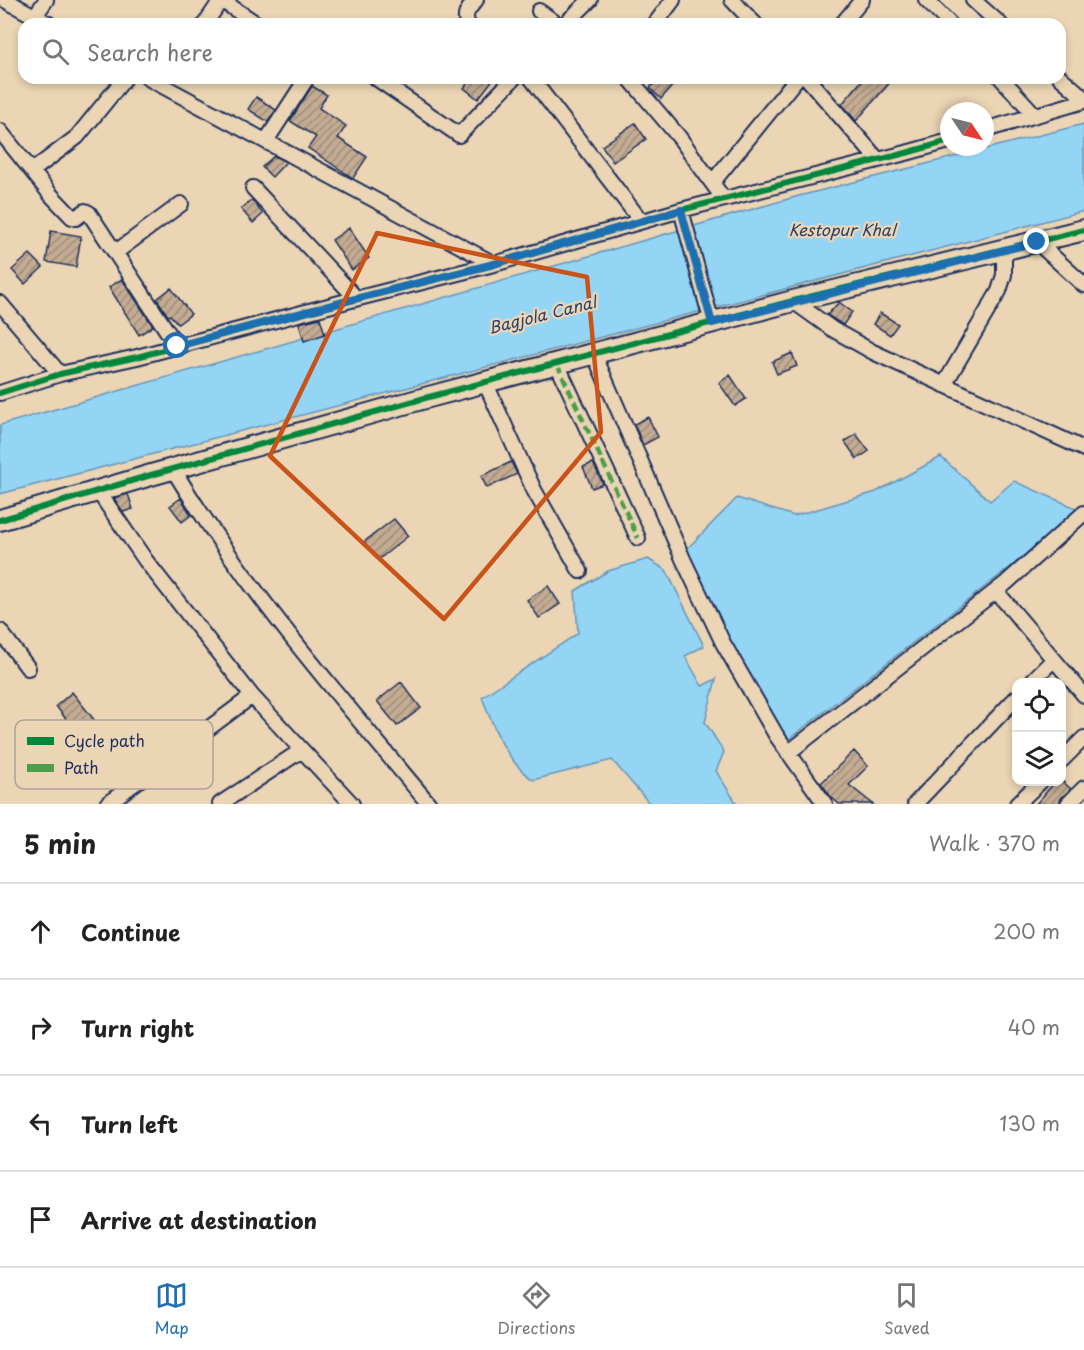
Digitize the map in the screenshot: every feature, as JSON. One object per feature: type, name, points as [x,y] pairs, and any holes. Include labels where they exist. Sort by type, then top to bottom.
[{"type":"street","points":[[5,0],[38,18]]},
{"type":"street","points":[[35,16],[46,0]]},
{"type":"street","points":[[210,18],[221,0],[248,18]]},
{"type":"street","points":[[466,18],[466,14],[476,0]]},
{"type":"street","points":[[572,18],[590,0]]},
{"type":"street","points":[[660,18],[673,0]]},
{"type":"street","points":[[732,0],[749,18]]},
{"type":"street","points":[[848,18],[862,0]]},
{"type":"street","points":[[926,0],[944,18]]},
{"type":"street","points":[[973,0],[993,18]]},
{"type":"street","points":[[539,11],[549,18]]},
{"type":"street","points":[[994,127],[1084,99],[1066,82]]},
{"type":"street","points":[[32,171],[77,137],[120,84]]},
{"type":"street","points":[[170,84],[266,141],[494,264]]},
{"type":"street","points":[[266,141],[303,84]]},
{"type":"street","points":[[385,84],[459,135],[508,84]]},
{"type":"street","points":[[536,84],[641,221]]},
{"type":"street","points":[[634,84],[679,137],[723,198]]},
{"type":"street","points":[[712,183],[792,84]]},
{"type":"street","points":[[812,84],[878,160]]},
{"type":"street","points":[[1007,84],[1035,115]]},
{"type":"street","points":[[0,131],[72,217],[76,218],[87,211],[177,346]]},
{"type":"street","points":[[2,390],[494,264],[723,198],[940,143]]},
{"type":"street","points":[[253,189],[356,298]]},
{"type":"street","points":[[116,252],[181,204]]},
{"type":"street","points":[[681,210],[712,323]]},
{"type":"street","points":[[0,520],[485,382],[793,301],[1084,230]]},
{"type":"street","points":[[1037,242],[1084,285]]},
{"type":"street","points":[[944,386],[999,291],[1004,275],[1004,250]]},
{"type":"street","points":[[793,301],[832,329],[862,346],[1084,449]]},
{"type":"street","points":[[0,303],[60,374]]},
{"type":"street","points":[[594,354],[683,559],[723,643],[776,735],[825,804]]},
{"type":"street","points":[[557,364],[638,538]]},
{"type":"street","points":[[485,382],[534,490],[580,571]]},
{"type":"street","points":[[173,469],[235,564],[265,604],[429,804]]},
{"type":"street","points":[[98,491],[146,561],[252,696],[352,804]]},
{"type":"street","points":[[788,753],[996,591],[1084,513]]},
{"type":"street","points":[[996,591],[1084,695]]},
{"type":"street","points":[[0,631],[28,668]]},
{"type":"street","points":[[1035,678],[1053,660]]},
{"type":"street","points":[[213,725],[252,696]]},
{"type":"street","points":[[915,804],[1012,703]]},
{"type":"street","points":[[1066,756],[1084,738]]},
{"type":"street","points":[[220,804],[302,750]]},
{"type":"street","points":[[1017,804],[1036,786]]},
{"type":"street","points":[[1068,804],[1084,788]]},
{"type":"street","points":[[107,804],[127,789]]},
{"type":"highlighted area","points":[[377,233],[587,277],[601,432],[444,619],[270,456]]},
{"type":"water","name":"Kestopur Khal","points":[[1084,124],[1084,211],[0,494],[0,425],[795,197],[957,156],[994,156],[994,147]]},
{"type":"water","points":[[941,457],[990,501],[1014,481],[1078,509],[1013,565],[785,742],[729,651],[684,552],[737,498],[794,516],[876,492]]},
{"type":"water","points":[[648,559],[666,570],[704,646],[685,656],[702,686],[716,679],[705,722],[724,752],[716,771],[737,804],[650,804],[612,760],[533,780],[523,772],[508,753],[496,732],[482,697],[578,633],[575,591],[608,571]]},
{"type":"building","points":[[467,84],[489,84],[478,99],[464,88]]},
{"type":"building","points":[[653,84],[674,84],[661,99],[650,88]]},
{"type":"building","points":[[859,84],[889,84],[856,121],[842,104]]},
{"type":"building","points":[[312,86],[327,95],[319,108],[346,126],[338,138],[367,157],[353,178],[308,148],[316,137],[290,121]]},
{"type":"building","points":[[256,97],[276,110],[268,122],[248,109]]},
{"type":"building","points":[[635,123],[646,139],[613,162],[602,146]]},
{"type":"building","points":[[274,156],[286,162],[272,177],[262,167]]},
{"type":"building","points":[[252,200],[263,214],[253,223],[241,209]]},
{"type":"building","points":[[349,228],[369,258],[352,270],[332,240]]},
{"type":"building","points":[[51,231],[81,236],[76,267],[46,262]]},
{"type":"building","points":[[30,254],[43,267],[25,284],[12,270]]},
{"type":"building","points":[[122,279],[153,326],[139,335],[109,287]]},
{"type":"building","points":[[171,288],[191,314],[178,324],[170,315],[168,316],[157,299]]},
{"type":"building","points":[[839,302],[852,312],[843,325],[827,315]]},
{"type":"building","points":[[880,313],[898,324],[890,335],[873,324]]},
{"type":"building","points":[[320,318],[325,334],[304,341],[299,323]]},
{"type":"building","points":[[792,353],[797,366],[777,374],[772,362]]},
{"type":"building","points":[[730,375],[746,399],[735,406],[719,383]]},
{"type":"building","points":[[648,417],[658,437],[643,445],[634,424]]},
{"type":"building","points":[[856,434],[869,451],[857,459],[845,442]]},
{"type":"building","points":[[511,462],[517,474],[487,488],[481,476]]},
{"type":"building","points":[[593,463],[603,484],[592,488],[583,467]]},
{"type":"building","points":[[128,494],[133,509],[123,512],[114,498]]},
{"type":"building","points":[[181,498],[191,515],[182,522],[170,506]]},
{"type":"building","points":[[394,519],[408,536],[378,560],[364,542]]},
{"type":"building","points":[[548,586],[560,604],[539,618],[527,600]]},
{"type":"building","points":[[401,682],[421,708],[397,726],[377,701]]},
{"type":"building","points":[[72,692],[94,720],[67,720],[56,706]]},
{"type":"building","points":[[854,751],[868,766],[849,785],[873,804],[839,804],[821,783]]},
{"type":"building","points":[[1066,785],[1071,789],[1061,798],[1059,804],[1036,804],[1052,786]]},
{"type":"marked path","points":[[557,364],[638,538]]},
{"type":"cycle path","points":[[0,393],[60,374],[137,357],[494,264],[681,210],[940,144]]},
{"type":"cycle path","points":[[0,520],[425,398],[793,301],[1084,230]]},
{"type":"route","points":[[177,346],[494,264],[681,210],[712,323],[1037,242]]},
{"type":"water label","name":"Bagjola Canal","points":[[542,315]]}]
